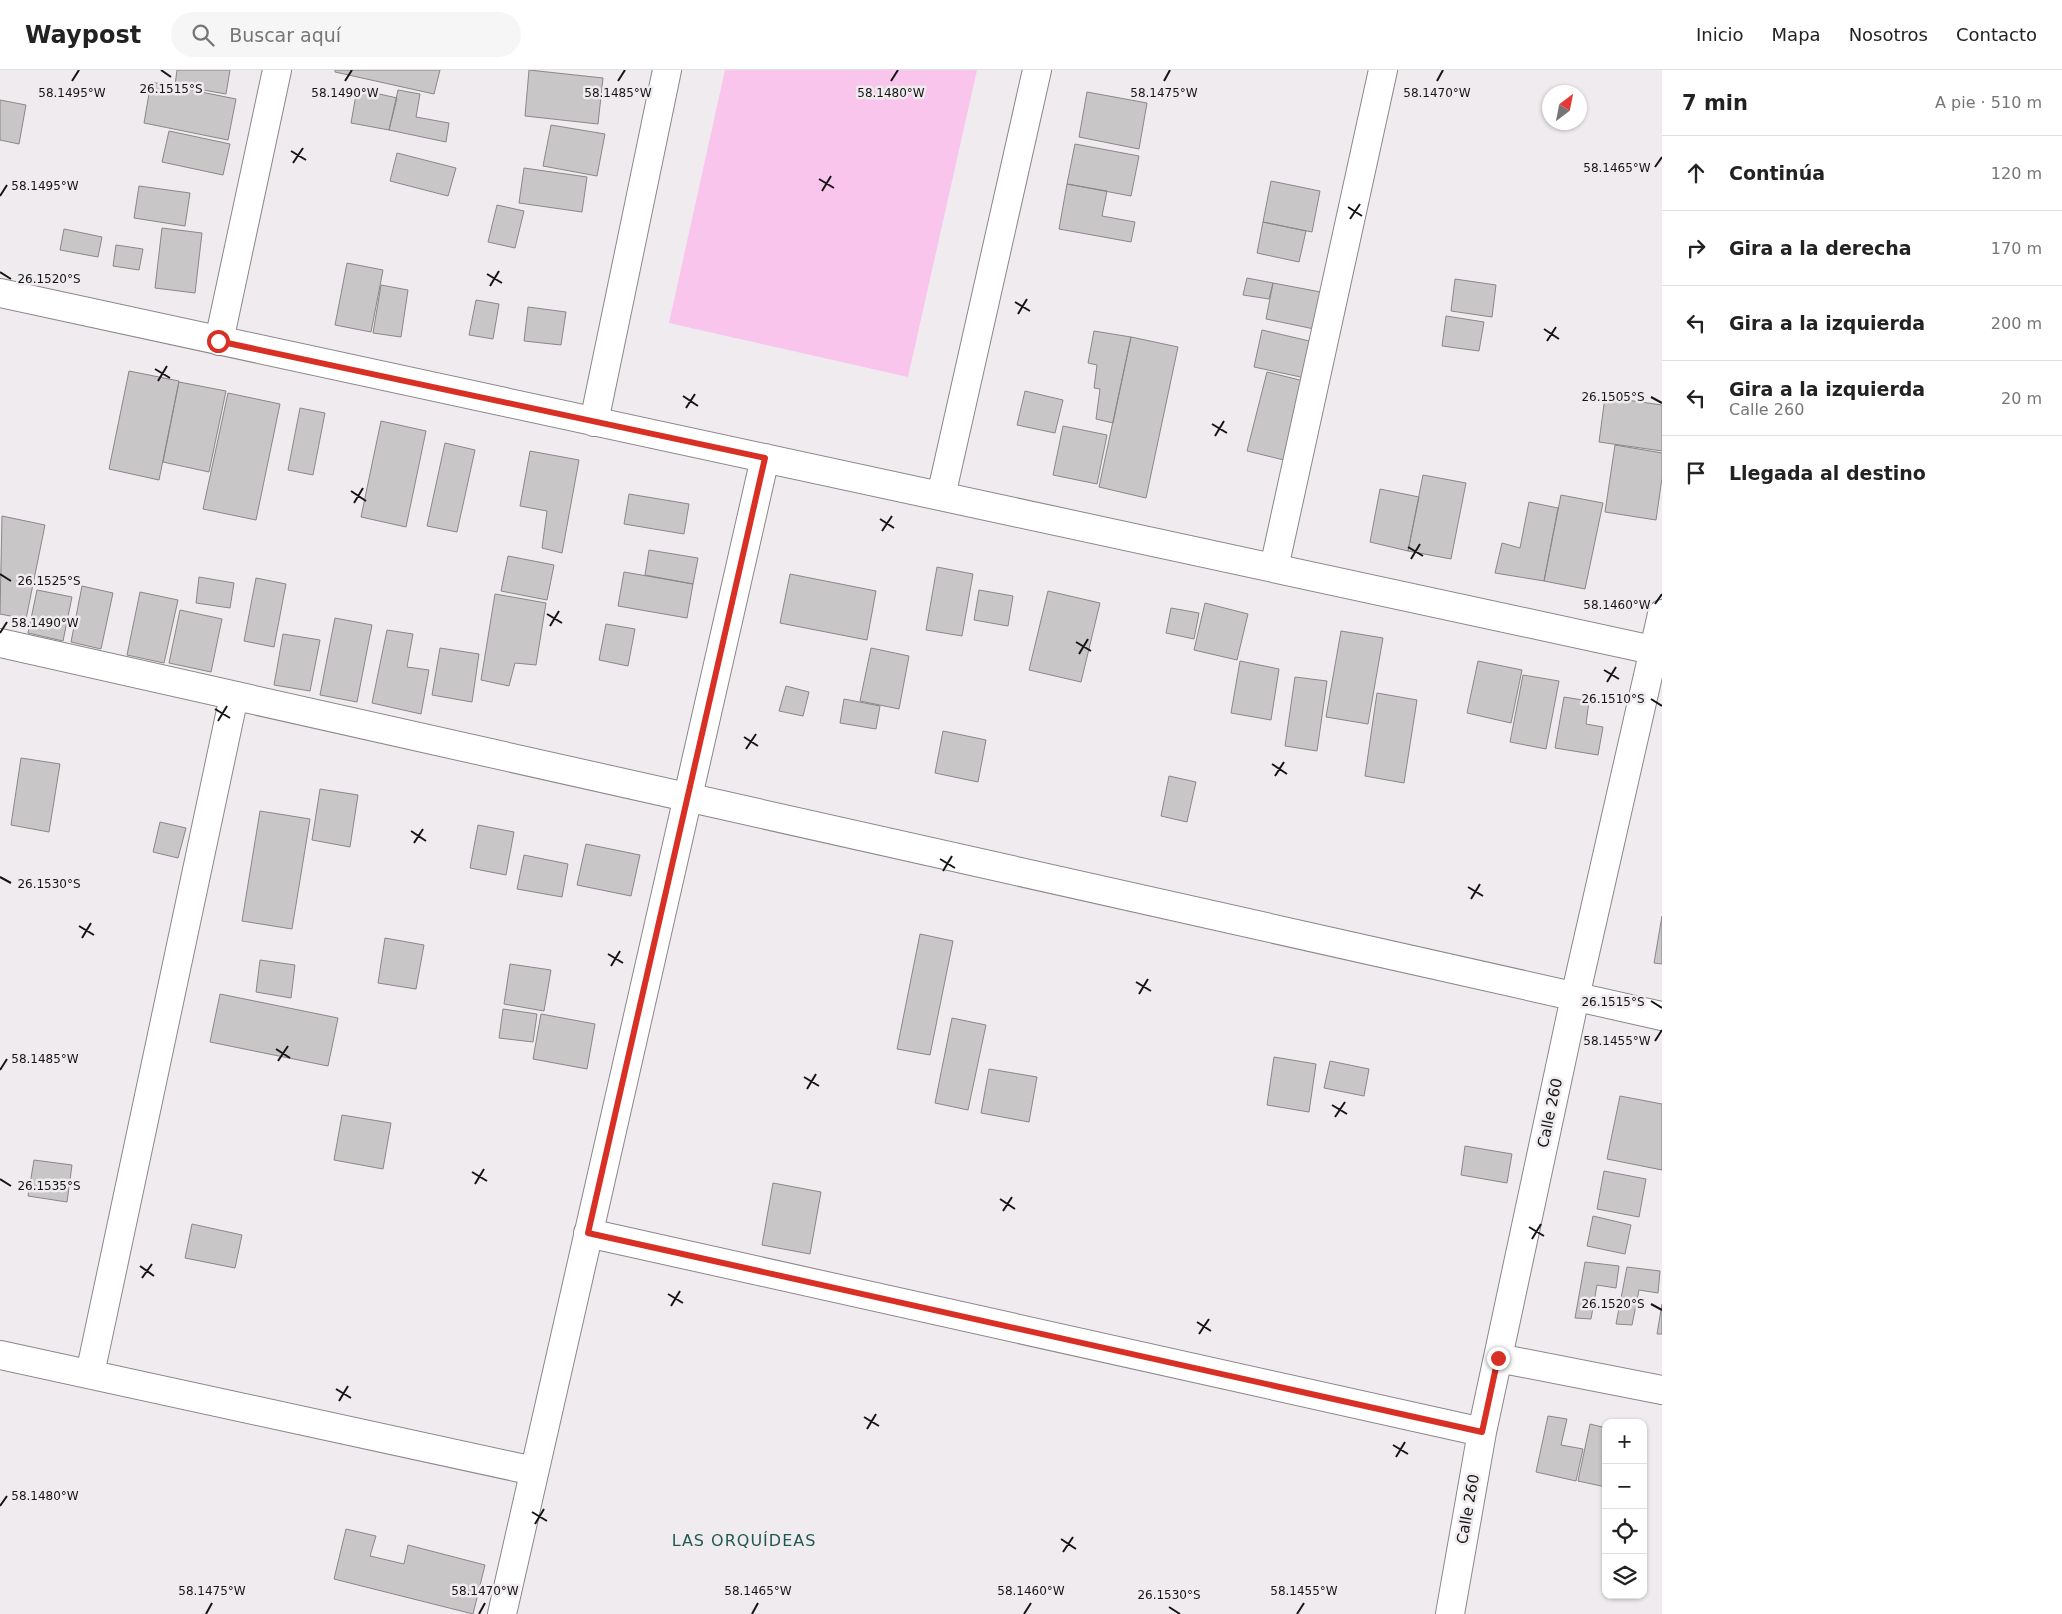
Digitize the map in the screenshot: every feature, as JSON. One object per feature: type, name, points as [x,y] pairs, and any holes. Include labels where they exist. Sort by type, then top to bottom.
[{"type":"street","points":[[218,341],[276,70]]},
{"type":"street","points":[[594,422],[667,70]]},
{"type":"street","points":[[941,496],[1037,70]]},
{"type":"street","points":[[1274,568],[1383,70]]},
{"type":"street","points":[[0,293],[1657,651]]},
{"type":"street","points":[[502,1614],[765,458]]},
{"type":"street","name":"Calle 260","points":[[1450,1614],[1482,1432],[1575,997],[1657,651],[1662,614]]},
{"type":"street","points":[[0,643],[1662,1016]]},
{"type":"street","points":[[90,1374],[234,696]]},
{"type":"street","points":[[588,1233],[1482,1432]]},
{"type":"street","points":[[0,1355],[534,1471]]},
{"type":"street","points":[[1498,1358],[1662,1390]]},
{"type":"shaded area","points":[[725,70],[977,70],[908,377],[669,323]]},
{"type":"building","points":[[177,70],[230,70],[226,94],[175,85]]},
{"type":"building","points":[[335,70],[440,70],[434,94],[335,72]]},
{"type":"building","points":[[529,70],[603,78],[598,124],[525,116]]},
{"type":"building","points":[[151,82],[236,99],[228,140],[144,123]]},
{"type":"building","points":[[357,89],[397,98],[389,130],[351,123]]},
{"type":"building","points":[[398,90],[420,94],[416,117],[449,123],[446,142],[389,130]]},
{"type":"building","points":[[1087,92],[1147,103],[1139,149],[1079,137]]},
{"type":"building","points":[[0,100],[26,105],[19,144],[0,140]]},
{"type":"building","points":[[551,125],[605,134],[597,176],[543,166]]},
{"type":"building","points":[[169,131],[230,144],[223,175],[162,162]]},
{"type":"building","points":[[1075,144],[1139,156],[1131,196],[1067,184]]},
{"type":"building","points":[[397,153],[456,168],[448,196],[390,181]]},
{"type":"building","points":[[524,168],[587,177],[582,212],[519,203]]},
{"type":"building","points":[[1271,181],[1320,191],[1312,232],[1263,222]]},
{"type":"building","points":[[1067,184],[1107,191],[1102,216],[1135,222],[1131,242],[1059,229]]},
{"type":"building","points":[[139,186],[190,193],[185,226],[134,218]]},
{"type":"building","points":[[497,205],[524,211],[515,248],[488,242]]},
{"type":"building","points":[[1263,222],[1306,231],[1299,262],[1257,253]]},
{"type":"building","points":[[162,228],[202,233],[195,293],[155,288]]},
{"type":"building","points":[[64,229],[102,237],[98,257],[60,250]]},
{"type":"building","points":[[116,245],[143,249],[139,270],[113,266]]},
{"type":"building","points":[[347,263],[383,270],[371,332],[335,325]]},
{"type":"building","points":[[1247,278],[1273,283],[1269,299],[1243,295]]},
{"type":"building","points":[[1455,279],[1496,285],[1492,317],[1451,311]]},
{"type":"building","points":[[1273,283],[1326,293],[1319,330],[1266,319]]},
{"type":"building","points":[[381,285],[408,290],[401,337],[373,333]]},
{"type":"building","points":[[476,300],[499,304],[493,339],[469,335]]},
{"type":"building","points":[[528,307],[566,312],[561,345],[524,341]]},
{"type":"building","points":[[1446,316],[1484,322],[1479,351],[1442,346]]},
{"type":"building","points":[[1262,330],[1318,343],[1310,379],[1254,367]]},
{"type":"building","points":[[1094,331],[1131,337],[1113,423],[1096,419],[1100,389],[1094,388],[1097,365],[1088,363]]},
{"type":"building","points":[[1131,337],[1178,347],[1146,498],[1099,487]]},
{"type":"building","points":[[129,371],[179,381],[159,480],[109,469]]},
{"type":"building","points":[[1267,372],[1312,383],[1292,462],[1247,451]]},
{"type":"building","points":[[179,382],[226,391],[209,472],[163,462]]},
{"type":"building","points":[[1025,391],[1063,400],[1055,433],[1017,425]]},
{"type":"building","points":[[228,393],[280,404],[256,520],[203,509]]},
{"type":"building","points":[[1605,397],[1662,405],[1662,451],[1599,442]]},
{"type":"building","points":[[300,408],[325,413],[313,475],[288,470]]},
{"type":"building","points":[[381,421],[426,431],[406,527],[361,517]]},
{"type":"building","points":[[1063,426],[1107,435],[1097,484],[1053,475]]},
{"type":"building","points":[[445,443],[475,450],[457,532],[427,526]]},
{"type":"building","points":[[1615,445],[1662,453],[1662,478],[1656,520],[1605,512]]},
{"type":"building","points":[[530,451],[579,460],[562,553],[542,548],[547,511],[520,506]]},
{"type":"building","points":[[1423,475],[1466,483],[1451,559],[1408,551]]},
{"type":"building","points":[[1380,489],[1419,497],[1408,551],[1370,542]]},
{"type":"building","points":[[629,494],[689,504],[684,534],[624,524]]},
{"type":"building","points":[[1561,495],[1603,503],[1585,589],[1544,581]]},
{"type":"building","points":[[1529,502],[1558,508],[1544,581],[1495,573],[1502,543],[1520,548]]},
{"type":"building","points":[[2,516],[45,525],[26,619],[0,614]]},
{"type":"building","points":[[649,550],[698,558],[693,584],[645,575]]},
{"type":"building","points":[[508,556],[554,565],[547,600],[501,591]]},
{"type":"building","points":[[937,567],[973,574],[962,636],[926,630]]},
{"type":"building","points":[[624,572],[693,584],[687,618],[618,606]]},
{"type":"building","points":[[790,574],[876,591],[867,640],[780,623]]},
{"type":"building","points":[[199,577],[234,583],[230,608],[196,603]]},
{"type":"building","points":[[256,578],[286,584],[274,647],[244,641]]},
{"type":"building","points":[[82,586],[113,593],[101,649],[71,642]]},
{"type":"building","points":[[37,590],[72,597],[63,641],[28,633]]},
{"type":"building","points":[[979,590],[1013,596],[1008,626],[974,620]]},
{"type":"building","points":[[1048,591],[1100,603],[1081,682],[1029,670]]},
{"type":"building","points":[[140,592],[178,600],[164,663],[127,655]]},
{"type":"building","points":[[495,594],[546,603],[536,665],[515,663],[509,686],[481,680]]},
{"type":"building","points":[[1205,603],[1248,614],[1237,660],[1194,650]]},
{"type":"building","points":[[1171,608],[1199,613],[1194,639],[1166,633]]},
{"type":"building","points":[[180,610],[222,619],[211,672],[169,663]]},
{"type":"building","points":[[335,618],[372,625],[357,702],[320,695]]},
{"type":"building","points":[[606,624],[635,629],[628,666],[599,660]]},
{"type":"building","points":[[387,630],[413,634],[407,667],[429,670],[421,714],[372,703]]},
{"type":"building","points":[[1341,631],[1383,638],[1368,724],[1326,717]]},
{"type":"building","points":[[283,634],[320,640],[310,691],[274,685]]},
{"type":"building","points":[[440,648],[479,654],[472,702],[432,695]]},
{"type":"building","points":[[871,648],[909,656],[899,709],[860,701]]},
{"type":"building","points":[[1240,661],[1279,669],[1271,720],[1231,713]]},
{"type":"building","points":[[1478,661],[1522,670],[1511,723],[1467,713]]},
{"type":"building","points":[[1523,675],[1559,681],[1546,749],[1510,742]]},
{"type":"building","points":[[1295,677],[1327,681],[1317,751],[1285,746]]},
{"type":"building","points":[[786,686],[809,692],[803,716],[779,711]]},
{"type":"building","points":[[1377,693],[1417,700],[1404,783],[1365,776]]},
{"type":"building","points":[[1564,697],[1589,701],[1586,724],[1603,727],[1598,755],[1555,748]]},
{"type":"building","points":[[844,699],[880,706],[876,729],[840,723]]},
{"type":"building","points":[[943,731],[986,740],[978,782],[935,773]]},
{"type":"building","points":[[21,758],[60,764],[49,832],[11,825]]},
{"type":"building","points":[[1169,776],[1196,782],[1187,822],[1161,816]]},
{"type":"building","points":[[320,789],[358,795],[350,847],[312,840]]},
{"type":"building","points":[[260,811],[310,819],[292,929],[242,921]]},
{"type":"building","points":[[160,822],[186,828],[178,858],[153,852]]},
{"type":"building","points":[[478,825],[514,832],[506,875],[470,868]]},
{"type":"building","points":[[586,844],[640,855],[631,896],[577,885]]},
{"type":"building","points":[[524,855],[568,864],[562,897],[517,889]]},
{"type":"building","points":[[1662,916],[1662,964],[1654,963]]},
{"type":"building","points":[[920,934],[953,941],[930,1055],[897,1049]]},
{"type":"building","points":[[385,938],[424,945],[416,989],[378,983]]},
{"type":"building","points":[[260,960],[295,965],[291,998],[256,992]]},
{"type":"building","points":[[510,964],[551,970],[544,1011],[504,1004]]},
{"type":"building","points":[[220,994],[338,1018],[328,1066],[210,1042]]},
{"type":"building","points":[[503,1009],[537,1014],[533,1042],[499,1038]]},
{"type":"building","points":[[541,1014],[595,1024],[587,1069],[533,1059]]},
{"type":"building","points":[[952,1018],[986,1025],[968,1110],[935,1103]]},
{"type":"building","points":[[1274,1057],[1316,1064],[1309,1112],[1267,1105]]},
{"type":"building","points":[[1330,1061],[1369,1069],[1364,1096],[1324,1088]]},
{"type":"building","points":[[989,1069],[1037,1077],[1029,1122],[981,1113]]},
{"type":"building","points":[[1620,1096],[1662,1104],[1662,1170],[1607,1159]]},
{"type":"building","points":[[342,1115],[391,1123],[383,1169],[334,1160]]},
{"type":"building","points":[[1465,1146],[1512,1154],[1507,1183],[1461,1175]]},
{"type":"building","points":[[34,1160],[72,1165],[67,1202],[28,1196]]},
{"type":"building","points":[[1604,1171],[1646,1179],[1639,1217],[1597,1209]]},
{"type":"building","points":[[773,1183],[821,1192],[810,1254],[762,1245]]},
{"type":"building","points":[[1593,1216],[1631,1225],[1625,1254],[1587,1246]]},
{"type":"building","points":[[192,1224],[242,1235],[235,1268],[185,1258]]},
{"type":"building","points":[[1585,1262],[1619,1266],[1616,1288],[1597,1285],[1591,1319],[1575,1318]]},
{"type":"building","points":[[1627,1267],[1660,1271],[1658,1293],[1639,1290],[1632,1325],[1616,1324]]},
{"type":"building","points":[[1662,1304],[1662,1334],[1657,1334]]},
{"type":"building","points":[[1548,1416],[1567,1419],[1561,1445],[1583,1449],[1576,1481],[1536,1472]]},
{"type":"building","points":[[1590,1424],[1602,1427],[1602,1486],[1578,1481]]},
{"type":"building","points":[[346,1529],[376,1536],[370,1556],[404,1564],[408,1545],[485,1565],[473,1614],[334,1579]]},
{"type":"district","name":"LAS ORQUÍDEAS","points":[[744,1540]]},
{"type":"route","points":[[218,341],[765,458],[588,1233],[1482,1432],[1498,1358]]}]
